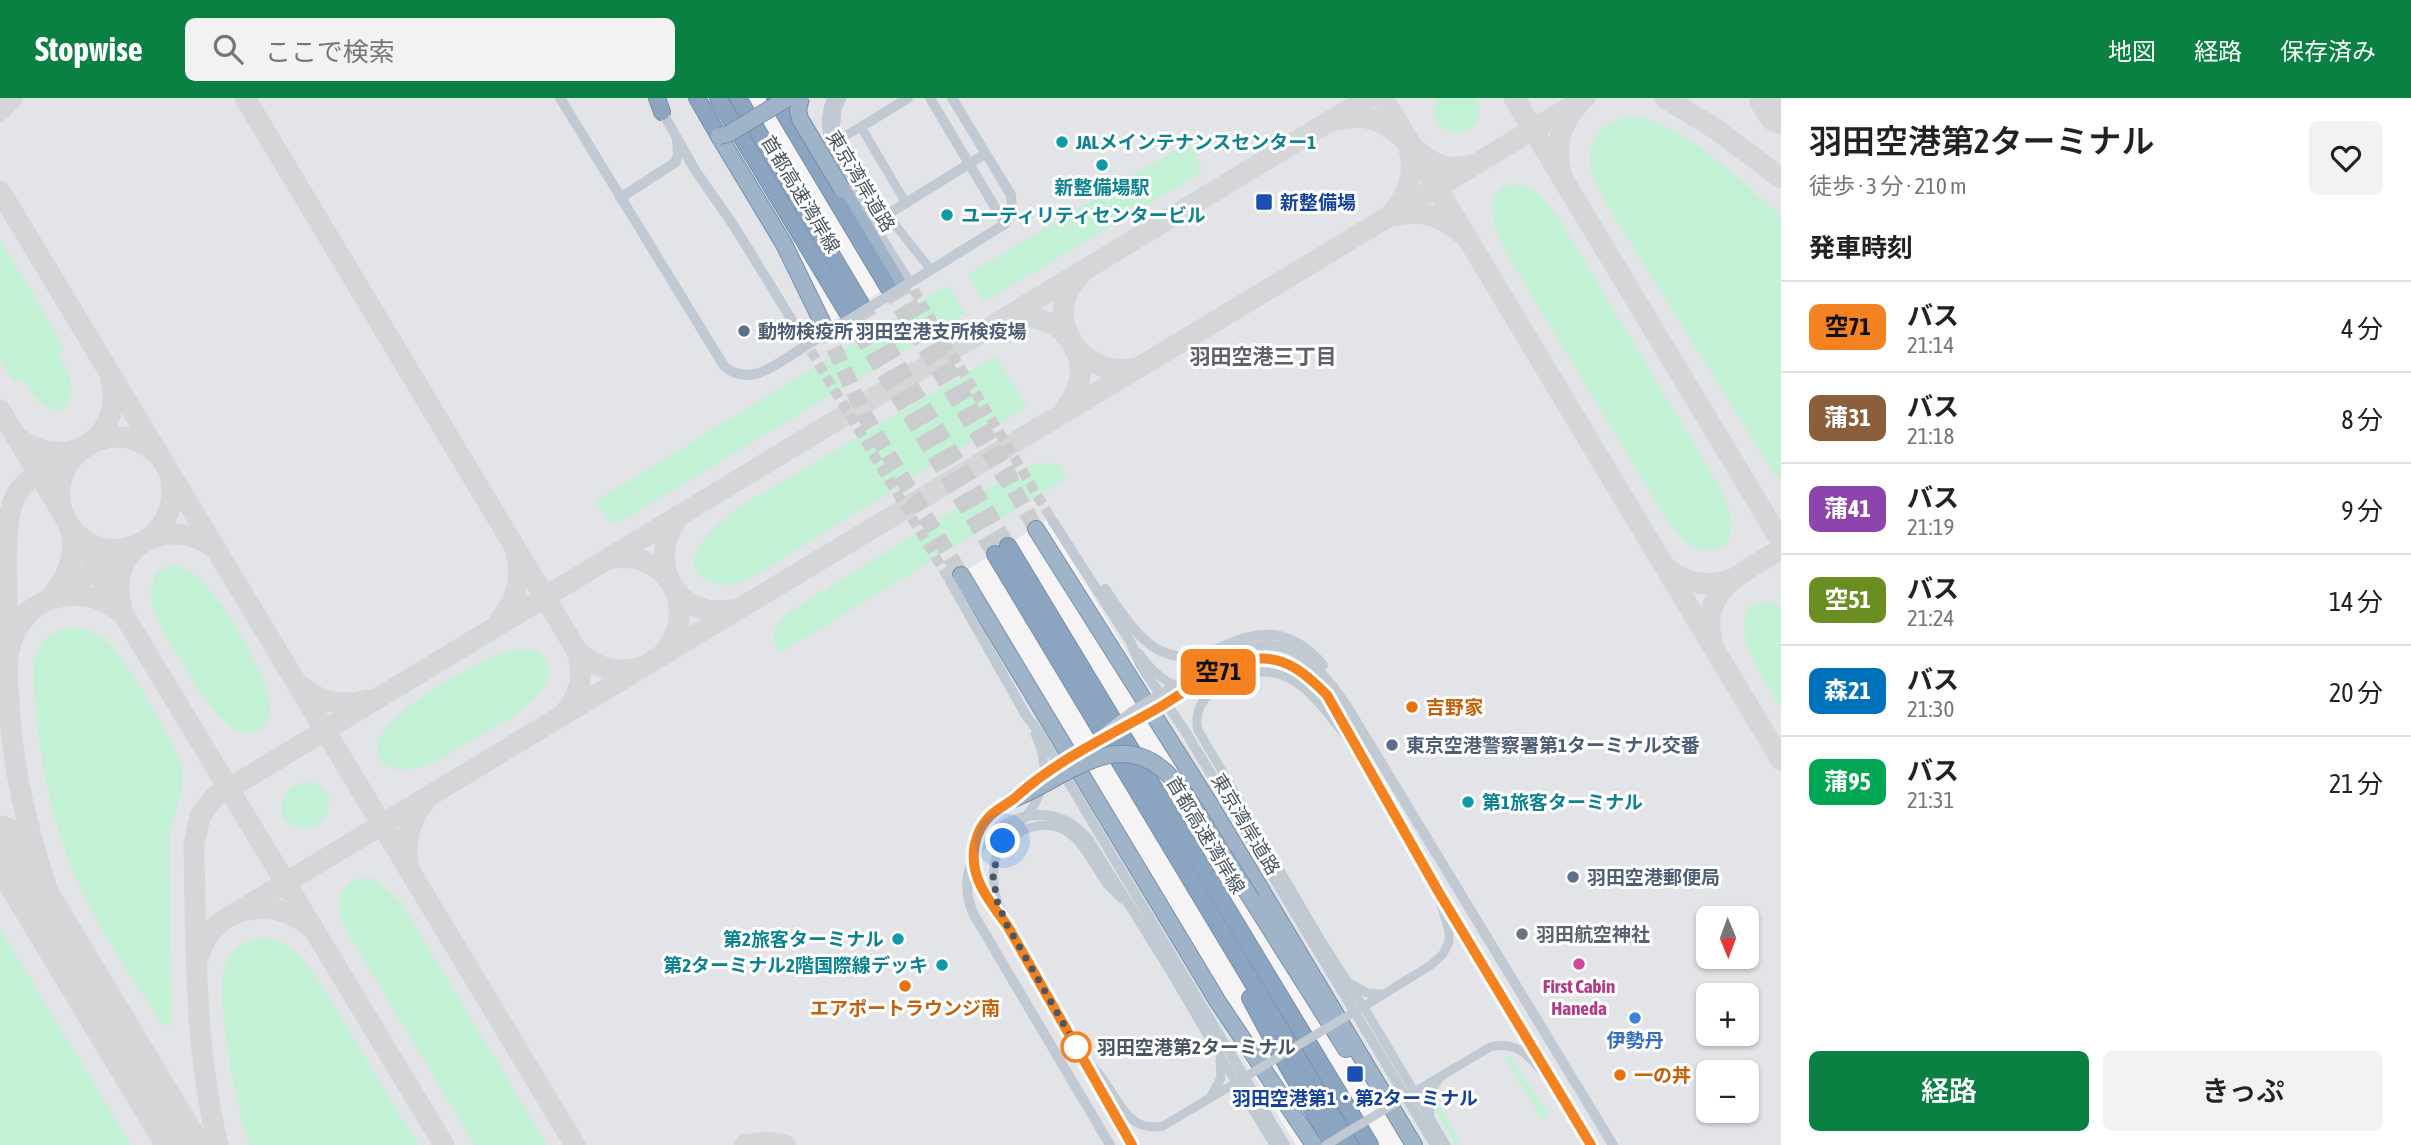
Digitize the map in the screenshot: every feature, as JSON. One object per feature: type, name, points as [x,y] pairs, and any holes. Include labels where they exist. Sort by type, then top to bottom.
[{"type":"highway","points":[[697,98],[784,244],[824,326]]},
{"type":"highway","name":"首都高速湾岸線","points":[[718,98],[854,308],[738,98]]},
{"type":"highway","points":[[759,98],[767,98]]},
{"type":"highway","points":[[719,136],[776,98],[897,282]]},
{"type":"highway","points":[[719,136],[729,134],[788,98]]},
{"type":"highway","name":"東京湾岸道路","points":[[801,98],[798,110],[800,119],[897,282]]},
{"type":"highway","name":"東京湾岸道路","points":[[1036,529],[1208,802],[1411,1140]]},
{"type":"highway","name":"首都高速湾岸線","points":[[1350,1145],[1156,822],[1001,550],[1370,1145]]},
{"type":"highway","points":[[956,578],[1218,1002],[1314,1145]]},
{"type":"highway","points":[[1013,799],[1095,759],[1119,754],[1145,759],[1163,769],[1181,786],[1377,1097],[1411,1140]]},
{"type":"highway","points":[[1156,822],[1178,877],[1245,988],[1333,1145]]},
{"type":"highway","points":[[1360,1129],[1377,1145]]},
{"type":"street","points":[[560,98],[719,362],[739,375],[758,374],[1005,224],[1012,211],[1013,202],[952,98]]},
{"type":"street","points":[[794,98],[839,167],[897,282]]},
{"type":"street","points":[[832,98],[827,113],[827,133],[839,167]]},
{"type":"street","points":[[842,98],[835,120],[838,146],[850,169],[931,270]]},
{"type":"street","points":[[846,135],[908,98]]},
{"type":"street","points":[[930,98],[1005,224]]},
{"type":"street","points":[[657,102],[695,170],[734,226],[803,338]]},
{"type":"street","points":[[861,127],[906,203]]},
{"type":"street","points":[[621,200],[676,162],[677,138]]},
{"type":"street","points":[[888,214],[985,154]]},
{"type":"street","points":[[621,200],[673,170],[682,167],[695,170]]},
{"type":"street","points":[[1357,751],[1315,697],[1279,672],[1254,672],[1203,688],[1178,687],[1168,683],[1147,665],[1055,525],[1084,559],[1132,629],[1149,644],[1165,652],[1182,656],[1204,654],[1253,634],[1285,636],[1314,654],[1614,1145]]},
{"type":"street","points":[[956,578],[1027,717],[1042,752],[1045,768],[1041,793],[1035,806],[1003,841],[997,858],[993,876],[994,890],[1007,925]]},
{"type":"street","points":[[1130,641],[1141,666],[1185,731],[1435,1145]]},
{"type":"street","points":[[1132,1145],[1007,925],[983,891],[973,859],[978,834],[983,824],[999,808],[1026,787],[1133,711],[1227,654],[1247,647],[1268,645],[1294,651],[1311,661],[1334,687]]},
{"type":"street","points":[[1090,744],[1233,665],[1254,659],[1273,659],[1306,674],[1327,695],[1435,886],[1590,1145]]},
{"type":"street","points":[[1229,678],[1203,699],[1197,717],[1198,730],[1348,982],[1367,993],[1385,993]]},
{"type":"street","points":[[1027,717],[1038,731],[1285,1145]]},
{"type":"street","points":[[1110,1145],[974,915],[967,896],[967,875],[975,853],[992,834],[1010,823],[1032,815],[1053,816],[1072,824],[1088,839],[1167,965],[1217,1052],[1243,1078],[1274,1145]]},
{"type":"street","points":[[997,858],[1006,844],[1020,831],[1053,825],[1066,830],[1081,845],[1109,886],[1128,904]]},
{"type":"street","points":[[1079,1051],[1102,1077],[1128,1118],[1143,1126],[1163,1126],[1385,993],[1443,954],[1449,930],[1435,886]]},
{"type":"street","points":[[1348,982],[1355,1011]]},
{"type":"street","points":[[1326,1145],[1490,1046],[1499,1044],[1518,1047],[1553,1085]]},
{"type":"street","points":[[1209,1099],[1221,1078],[1217,1052]]},
{"type":"street","points":[[1431,1120],[1430,1092],[1442,1075]]},
{"type":"street","points":[[1406,1097],[1431,1120],[1446,1145]]},
{"type":"shaded area","points":[[0,98],[689,98],[790,263],[821,328],[901,279],[791,98],[1781,98],[1781,1145],[1424,1145],[1047,520],[954,578],[1296,1145],[0,1145]]},
{"type":"green space","points":[[1438,98],[1477,98],[1480,114],[1476,125],[1467,131],[1446,130],[1438,123],[1435,112]]},
{"type":"green space","points":[[1635,116],[1654,121],[1694,143],[1732,172],[1781,217],[1781,478],[1773,472],[1595,181],[1590,156],[1595,138],[1607,125]]},
{"type":"green space","points":[[1189,142],[1202,168],[1197,175],[984,302],[967,275]]},
{"type":"green space","points":[[1519,184],[1537,192],[1556,214],[1718,484],[1728,506],[1731,521],[1727,544],[1709,550],[1695,548],[1670,525],[1506,253],[1494,223],[1491,203],[1502,189]]},
{"type":"green space","points":[[0,239],[64,347],[59,357],[68,375],[71,393],[64,409],[51,409],[43,404],[21,378],[14,382],[0,361]]},
{"type":"green space","points":[[948,285],[965,314],[627,518],[614,523],[607,520],[596,501]]},
{"type":"green space","points":[[996,356],[1027,407],[743,583],[722,585],[704,578],[698,572],[694,564],[695,554],[701,543],[736,509]]},
{"type":"green space","points":[[1040,463],[1060,464],[1065,473],[1064,480],[780,653],[774,642],[774,631],[788,613],[989,488],[1028,466]]},
{"type":"green space","points":[[171,565],[187,569],[205,585],[229,615],[251,653],[266,688],[270,706],[267,722],[259,730],[247,733],[235,729],[223,720],[202,694],[161,628],[153,606],[152,585],[156,574]]},
{"type":"green space","points":[[1767,601],[1781,607],[1781,707],[1760,673],[1745,637],[1746,611],[1752,605]]},
{"type":"green space","points":[[70,628],[93,632],[113,647],[161,722],[182,768],[182,787],[169,841],[172,1020],[169,1026],[160,1022],[89,906],[71,867],[49,796],[37,722],[34,661],[44,640],[58,631]]},
{"type":"green space","points":[[532,649],[545,658],[548,675],[544,687],[524,708],[431,763],[403,770],[383,763],[377,748],[383,732],[417,700],[494,655]]},
{"type":"green space","points":[[310,782],[328,794],[328,805],[326,814],[317,826],[302,828],[283,820],[283,799],[295,785]]},
{"type":"green space","points":[[372,878],[400,901],[547,1145],[475,1145],[342,922],[342,892],[356,880]]},
{"type":"green space","points":[[0,929],[131,1145],[0,1145]]},
{"type":"green space","points":[[259,938],[277,940],[297,952],[318,979],[418,1145],[250,1145],[228,1053],[222,1000],[226,963],[235,950]]},
{"type":"green space","points":[[1510,1056],[1549,1115],[1542,1120],[1505,1058]]},
{"type":"green space","points":[[1435,1098],[1460,1142],[1455,1145],[1435,1109]]},
{"type":"taxiway","points":[[0,111],[12,98]]},
{"type":"taxiway","points":[[245,98],[576,649],[604,668],[639,668]]},
{"type":"taxiway","points":[[218,1145],[200,1033],[194,845],[200,816],[215,797],[1368,98]]},
{"type":"taxiway","points":[[1383,98],[1781,760]]},
{"type":"taxiway","points":[[1514,98],[1781,541]]},
{"type":"taxiway","points":[[237,912],[1585,98]]},
{"type":"taxiway","points":[[1665,98],[1714,128],[1781,178]]},
{"type":"taxiway","points":[[1561,172],[1558,154],[1560,136],[1578,105]]},
{"type":"taxiway","points":[[1336,120],[1360,117],[1379,121],[1434,162],[1451,167],[1473,165]]},
{"type":"taxiway","points":[[1392,213],[1409,183],[1412,166],[1409,149]]},
{"type":"taxiway","points":[[0,191],[575,1145]]},
{"type":"taxiway","points":[[1394,216],[1412,213],[1438,218],[1461,233]]},
{"type":"taxiway","points":[[1080,275],[1068,291],[1064,308],[1065,325],[1072,341],[1083,354],[1097,364],[1115,369],[1135,368]]},
{"type":"taxiway","points":[[1009,318],[1029,317],[1047,322],[1062,331],[1072,344],[1079,359],[1080,376],[1075,393],[1064,410]]},
{"type":"taxiway","points":[[19,438],[36,448],[54,452],[72,451],[87,444],[100,434],[109,419],[113,401],[111,381]]},
{"type":"taxiway","points":[[0,410],[444,1145]]},
{"type":"taxiway","points":[[155,453],[136,441],[117,437],[98,441],[81,450],[68,464],[61,482],[60,502],[68,523],[83,539],[101,548],[120,549],[138,544],[154,533],[166,518],[172,499],[170,476]]},
{"type":"taxiway","points":[[9,642],[6,564],[8,523],[12,506],[17,493],[24,485],[51,466]]},
{"type":"taxiway","points":[[680,515],[669,533],[664,551],[666,569],[672,584],[683,598],[697,607],[716,611],[737,609]]},
{"type":"taxiway","points":[[54,593],[64,579],[70,563],[73,546],[70,529]]},
{"type":"taxiway","points":[[121,605],[119,585],[123,567],[132,552],[144,542],[160,536],[178,534],[196,538],[213,547]]},
{"type":"taxiway","points":[[1712,640],[1710,623],[1712,608],[1718,595],[1740,574],[1781,549]]},
{"type":"taxiway","points":[[500,620],[517,588],[519,571],[516,553]]},
{"type":"taxiway","points":[[608,559],[629,558],[647,562],[662,572],[672,585],[678,601],[679,618],[674,637],[663,654]]},
{"type":"taxiway","points":[[26,613],[109,562]]},
{"type":"taxiway","points":[[1666,567],[1681,578],[1697,583],[1732,579]]},
{"type":"taxiway","points":[[55,598],[72,595],[89,597],[105,602],[120,612]]},
{"type":"taxiway","points":[[36,606],[17,629],[8,653],[12,739],[31,837],[74,964]]},
{"type":"taxiway","points":[[566,711],[575,697],[580,681],[576,649]]},
{"type":"taxiway","points":[[300,685],[315,696],[331,702],[367,700]]},
{"type":"taxiway","points":[[409,866],[407,840],[415,816],[425,801]]},
{"type":"taxiway","points":[[199,956],[206,939],[217,926],[230,916],[246,910],[262,908],[279,911],[310,927]]},
{"type":"taxiway","points":[[745,1145],[766,1142],[785,1145]]},
{"type":"runway","points":[[1775,98],[1781,108]]},
{"type":"runway","points":[[0,841],[183,1145]]},
{"type":"tunnel","points":[[906,277],[1052,520]]},
{"type":"tunnel","points":[[897,282],[1007,471],[1036,529]]},
{"type":"tunnel","points":[[888,287],[1016,493]]},
{"type":"tunnel","points":[[861,304],[1008,546]]},
{"type":"tunnel","points":[[847,312],[995,554]]},
{"type":"tunnel","points":[[824,326],[865,416],[961,575]]},
{"type":"tunnel","points":[[803,338],[950,581]]},
{"type":"bus line","name":"空71","points":[[1132,1145],[1007,925],[986,897],[973,859],[975,843],[983,824],[999,808],[1090,744],[1139,719],[1224,668],[1254,659],[1273,659],[1306,674],[1327,695],[1438,891],[1591,1145]]},
{"type":"place","name":"JALメインテナンスセンター1","points":[[1062,142]]},
{"type":"place","name":"新整備場駅","points":[[1102,165]]},
{"type":"place","name":"新整備場","points":[[1264,202]]},
{"type":"place","name":"ユーティリティセンタービル","points":[[947,215]]},
{"type":"place","name":"動物検疫所 羽田空港支所検疫場","points":[[744,331]]},
{"type":"place","name":"吉野家","points":[[1412,707]]},
{"type":"place","name":"東京空港警察署第1ターミナル交番","points":[[1392,745]]},
{"type":"place","name":"第1旅客ターミナル","points":[[1468,802]]},
{"type":"place","name":"羽田空港郵便局","points":[[1573,877]]},
{"type":"place","name":"羽田航空神社","points":[[1522,934]]},
{"type":"place","name":"第2旅客ターミナル","points":[[898,939]]},
{"type":"place","name":"First Cabin Haneda","points":[[1579,964]]},
{"type":"place","name":"第2ターミナル2階国際線デッキ","points":[[942,965]]},
{"type":"place","name":"エアポートラウンジ南","points":[[905,986]]},
{"type":"place","name":"伊勢丹","points":[[1635,1018]]},
{"type":"place","name":"羽田空港第2ターミナル","points":[[1076,1047]]},
{"type":"place","name":"羽田空港第1・第2ターミナル","points":[[1355,1074]]},
{"type":"place","name":"一の丼","points":[[1620,1075]]},
{"type":"district","name":"羽田空港三丁目","points":[[1263,356]]},
{"type":"route","points":[[1003,841],[993,876],[997,901],[1007,925],[1079,1051],[1076,1047]]}]
